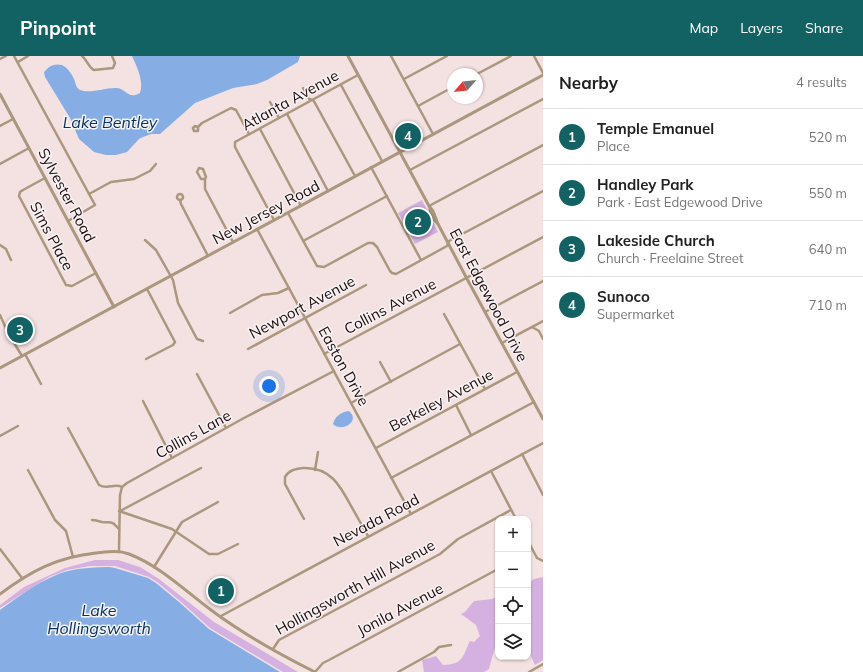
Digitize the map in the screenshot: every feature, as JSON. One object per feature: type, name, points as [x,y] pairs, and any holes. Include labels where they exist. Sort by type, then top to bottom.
[{"type":"street","points":[[0,59],[6,56]]},
{"type":"street","points":[[14,56],[95,205],[68,221]]},
{"type":"street","points":[[18,62],[28,56]]},
{"type":"street","points":[[82,56],[94,70],[113,68],[115,64],[112,56]]},
{"type":"street","name":"East Edgewood Drive","points":[[348,56],[410,170],[432,217],[438,224],[543,419]]},
{"type":"street","points":[[392,56],[433,134]]},
{"type":"street","points":[[404,79],[447,56]]},
{"type":"street","points":[[483,71],[511,56]]},
{"type":"street","points":[[534,56],[543,74]]},
{"type":"street","name":"New Jersey Road","points":[[0,368],[543,74]]},
{"type":"street","name":"Atlanta Avenue","points":[[274,220],[235,145],[235,142],[358,75]]},
{"type":"street","points":[[341,84],[382,161]]},
{"type":"street","points":[[303,88],[309,99],[313,100],[355,176]]},
{"type":"street","points":[[418,106],[447,90]]},
{"type":"street","name":"Sylvester Road","points":[[0,94],[114,307]]},
{"type":"street","points":[[410,170],[543,99]]},
{"type":"street","points":[[270,102],[279,118]]},
{"type":"street","points":[[198,127],[202,123],[231,108],[237,112],[249,134]]},
{"type":"street","points":[[287,114],[328,191]]},
{"type":"street","points":[[0,126],[13,118]]},
{"type":"street","points":[[260,129],[301,206]]},
{"type":"street","points":[[429,208],[543,145]]},
{"type":"street","points":[[0,164],[29,148]]},
{"type":"street","points":[[89,194],[111,182],[134,179],[150,171],[156,164]]},
{"type":"street","points":[[371,167],[421,260]]},
{"type":"street","points":[[205,180],[201,179],[197,172],[199,168],[203,169],[206,175],[205,189],[234,242]]},
{"type":"street","name":"Sims Place","points":[[45,178],[23,190],[19,196],[52,259],[68,286],[72,286],[96,273]]},
{"type":"street","points":[[288,213],[316,265],[319,267],[324,267],[370,242],[375,244],[392,273],[396,274],[447,246],[450,241],[543,191]]},
{"type":"street","points":[[303,241],[386,196]]},
{"type":"street","points":[[180,200],[208,256]]},
{"type":"street","name":"Easton Drive","points":[[257,229],[411,514]]},
{"type":"street","name":"Collins Avenue","points":[[324,354],[543,236]]},
{"type":"street","points":[[145,240],[156,250],[171,276],[178,303],[198,339],[203,342]]},
{"type":"street","points":[[0,245],[6,249],[12,260]]},
{"type":"street","points":[[485,312],[543,281]]},
{"type":"street","name":"Newport Avenue","points":[[248,349],[366,285]]},
{"type":"street","points":[[230,313],[262,296],[278,293],[289,288]]},
{"type":"street","points":[[146,360],[173,345],[175,342],[147,289]]},
{"type":"street","points":[[444,314],[485,389]]},
{"type":"street","points":[[0,315],[8,333],[24,355],[41,384]]},
{"type":"street","points":[[502,343],[543,321]]},
{"type":"street","points":[[532,327],[539,331],[543,339]]},
{"type":"street","points":[[351,403],[460,344]]},
{"type":"street","points":[[380,362],[391,382]]},
{"type":"street","name":"Collins Lane","points":[[122,487],[133,479],[226,428],[334,371]]},
{"type":"street","name":"Berkeley Avenue","points":[[376,448],[517,372]]},
{"type":"street","points":[[197,374],[226,428]]},
{"type":"street","points":[[142,401],[172,458]]},
{"type":"street","points":[[391,478],[534,402]]},
{"type":"street","points":[[456,405],[472,435]]},
{"type":"street","points":[[0,436],[18,426]]},
{"type":"street","points":[[68,428],[99,485],[106,488],[118,484],[122,487],[120,495],[119,552]]},
{"type":"street","name":"Nevada Road","points":[[221,616],[543,443]]},
{"type":"street","points":[[315,470],[318,452]]},
{"type":"street","points":[[522,454],[543,495]]},
{"type":"street","points":[[120,511],[201,468]]},
{"type":"street","points":[[304,519],[285,484],[285,477],[292,470],[310,468],[329,476],[339,484],[368,536]]},
{"type":"street","points":[[28,470],[55,520],[66,531],[73,557]]},
{"type":"street","points":[[491,471],[514,516]]},
{"type":"street","points":[[154,567],[178,526],[184,520],[218,502]]},
{"type":"street","name":"Hollingsworth Hill Avenue","points":[[273,649],[279,640],[440,554],[458,539],[511,510]]},
{"type":"street","points":[[120,511],[175,531],[206,552],[214,555],[238,544]]},
{"type":"street","points":[[92,520],[103,522],[110,521],[119,529]]},
{"type":"street","points":[[531,546],[537,558],[542,561]]},
{"type":"street","points":[[0,549],[22,578]]},
{"type":"street","points":[[0,594],[22,578],[53,562],[105,552],[119,552],[134,556],[154,567],[221,616],[273,649],[315,672]]},
{"type":"street","name":"Jonila Avenue","points":[[315,672],[323,663],[495,571]]},
{"type":"street","points":[[398,672],[434,652],[439,647],[451,645]]},
{"type":"street","points":[[529,672],[543,664]]},
{"type":"shaded area","points":[[422,200],[438,232],[415,244],[398,213]]},
{"type":"shaded area","points":[[95,560],[118,560],[140,567],[159,579],[214,622],[298,672],[283,672],[210,628],[180,601],[149,577],[115,566],[90,566],[67,570],[49,577],[0,608],[0,605],[24,587],[65,568]]},
{"type":"shaded area","points":[[543,577],[543,660],[535,665],[531,656],[531,581]]},
{"type":"shaded area","points":[[495,598],[495,647],[489,669],[484,672],[424,672],[422,660],[436,656],[443,665],[455,663],[461,659],[470,641],[474,642],[480,636],[476,625],[461,614],[465,612],[474,601]]},
{"type":"water","name":"Lake Bentley","points":[[132,56],[300,56],[298,62],[267,80],[257,84],[233,88],[195,103],[160,134],[151,134],[139,139],[127,152],[116,155],[106,155],[94,152],[79,139],[70,118],[45,77],[44,72],[48,68],[57,64],[62,65],[70,73],[76,86],[80,90],[93,91],[117,88],[130,95],[136,95],[140,93],[141,84]]},
{"type":"water","points":[[349,411],[353,419],[349,425],[341,427],[333,424],[339,415],[343,412]]},
{"type":"water","name":"Lake Hollingsworth","points":[[109,567],[148,578],[179,602],[209,629],[280,672],[0,672],[0,610],[32,588],[59,574],[83,568]]},
{"type":"place","name":"Sunoco","points":[[408,136]]},
{"type":"place","name":"Handley Park","points":[[418,222]]},
{"type":"place","name":"Lakeside Church","points":[[20,330]]},
{"type":"place","name":"Temple Emanuel","points":[[221,591]]}]
